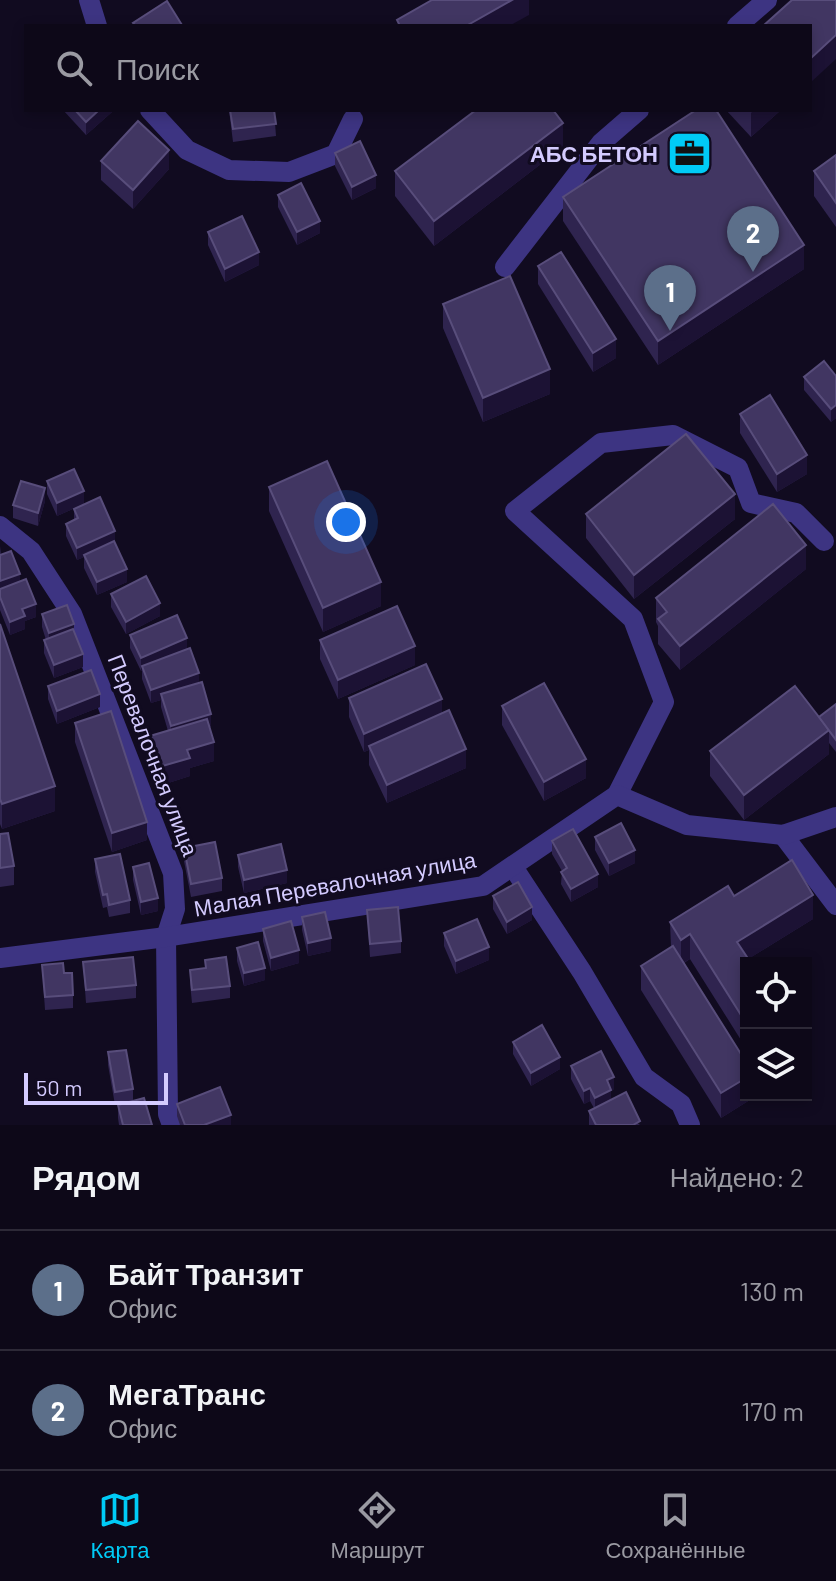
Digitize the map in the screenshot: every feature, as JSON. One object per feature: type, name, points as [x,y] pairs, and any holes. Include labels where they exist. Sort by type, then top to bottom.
[{"type":"street","points":[[89,0],[96,24]]},
{"type":"street","points":[[739,24],[767,0]]},
{"type":"street","points":[[152,112],[187,150],[229,170],[289,172],[336,154],[353,119]]},
{"type":"street","points":[[505,267],[601,143],[637,112]]},
{"type":"street","points":[[824,541],[796,513],[751,503],[738,468],[673,435],[601,443],[515,511],[633,619],[664,702],[617,795],[687,825],[783,835],[836,817]]},
{"type":"street","name":"Перевалочная улица","points":[[0,526],[31,551],[72,614],[173,873],[175,909],[166,937],[168,1114],[172,1125]]},
{"type":"street","name":"Малая Перевалочная улица","points":[[0,958],[166,937],[483,886],[617,795]]},
{"type":"street","points":[[783,835],[836,905]]},
{"type":"street","points":[[513,867],[582,972],[644,1077],[681,1104],[690,1125]]},
{"type":"building","points":[[432,0],[512,0],[470,24],[399,24],[397,20]]},
{"type":"building","points":[[792,0],[836,0],[836,35],[812,57],[812,24],[765,24]]},
{"type":"building","points":[[167,1],[181,24],[134,24]]},
{"type":"building","points":[[77,112],[97,112],[86,122]]},
{"type":"building","points":[[230,112],[274,112],[276,124],[233,129]]},
{"type":"building","points":[[473,112],[555,112],[563,123],[434,221],[395,171]]},
{"type":"building","points":[[693,112],[717,112],[804,245],[658,341],[563,197]]},
{"type":"building","points":[[138,121],[169,150],[133,190],[101,161]]},
{"type":"building","points":[[360,141],[376,175],[352,187],[335,153]]},
{"type":"building","points":[[836,155],[836,203],[814,171]]},
{"type":"building","points":[[301,183],[320,221],[297,232],[278,195]]},
{"type":"building","points":[[242,216],[259,252],[225,269],[208,232]]},
{"type":"building","points":[[561,252],[616,339],[593,353],[538,266]]},
{"type":"building","points":[[510,276],[550,369],[483,398],[443,304]]},
{"type":"building","points":[[824,361],[836,376],[836,405],[831,409],[804,377]]},
{"type":"building","points":[[770,395],[807,455],[777,474],[740,414]]},
{"type":"building","points":[[686,434],[735,494],[634,575],[586,514]]},
{"type":"building","points":[[327,461],[381,582],[323,608],[269,487]]},
{"type":"building","points":[[74,469],[84,491],[57,503],[47,481]]},
{"type":"building","points":[[21,481],[45,488],[38,513],[13,505]]},
{"type":"building","points":[[100,497],[115,531],[77,548],[66,524],[78,518],[74,509]]},
{"type":"building","points":[[773,504],[806,545],[680,646],[658,619],[667,612],[656,598]]},
{"type":"building","points":[[114,541],[127,569],[97,582],[84,555]]},
{"type":"building","points":[[11,551],[20,574],[0,581],[0,555]]},
{"type":"building","points":[[146,576],[160,603],[126,622],[111,594]]},
{"type":"building","points":[[26,579],[36,604],[22,609],[25,616],[10,622],[0,589]]},
{"type":"building","points":[[67,605],[74,624],[49,633],[42,614]]},
{"type":"building","points":[[397,606],[415,646],[338,680],[320,640]]},
{"type":"building","points":[[177,615],[187,638],[141,658],[130,635]]},
{"type":"building","points":[[0,624],[55,786],[2,804],[0,799]]},
{"type":"building","points":[[73,629],[83,654],[54,665],[44,640]]},
{"type":"building","points":[[190,648],[199,673],[151,690],[142,666]]},
{"type":"building","points":[[426,664],[442,699],[364,734],[349,698]]},
{"type":"building","points":[[91,670],[100,694],[57,711],[48,686]]},
{"type":"building","points":[[202,682],[211,714],[171,726],[161,694]]},
{"type":"building","points":[[544,683],[586,759],[544,782],[502,706]]},
{"type":"building","points":[[795,686],[829,730],[744,795],[710,751]]},
{"type":"building","points":[[836,704],[836,740],[819,717]]},
{"type":"building","points":[[449,710],[466,749],[387,785],[369,746]]},
{"type":"building","points":[[111,711],[147,822],[112,833],[75,723]]},
{"type":"building","points":[[207,719],[214,742],[187,750],[190,758],[159,767],[150,736]]},
{"type":"building","points":[[621,823],[635,850],[609,863],[595,837]]},
{"type":"building","points":[[573,829],[598,874],[571,889],[561,872],[567,868],[552,841]]},
{"type":"building","points":[[8,833],[14,866],[0,868],[0,834]]},
{"type":"building","points":[[215,842],[222,878],[191,884],[184,848]]},
{"type":"building","points":[[281,844],[287,870],[244,880],[238,855]]},
{"type":"building","points":[[120,854],[130,900],[109,905],[107,894],[103,895],[95,859]]},
{"type":"building","points":[[792,860],[813,895],[737,942],[747,957],[740,957],[740,1013],[690,934],[681,940],[670,922],[728,886],[734,896]]},
{"type":"building","points":[[149,863],[158,898],[141,902],[133,867]]},
{"type":"building","points":[[518,882],[532,907],[507,922],[493,896]]},
{"type":"building","points":[[398,907],[401,941],[370,944],[367,910]]},
{"type":"building","points":[[325,912],[331,938],[308,943],[302,917]]},
{"type":"building","points":[[477,919],[489,947],[456,961],[444,933]]},
{"type":"building","points":[[291,921],[299,950],[271,958],[263,929]]},
{"type":"building","points":[[258,942],[265,968],[244,973],[237,948]]},
{"type":"building","points":[[673,946],[740,1052],[740,1082],[721,1093],[641,966]]},
{"type":"building","points":[[133,957],[136,985],[86,990],[83,962]]},
{"type":"building","points":[[226,957],[230,986],[192,990],[190,970],[206,968],[205,960]]},
{"type":"building","points":[[63,963],[64,973],[72,973],[73,995],[45,997],[42,965]]},
{"type":"building","points":[[542,1025],[560,1057],[531,1073],[513,1042]]},
{"type":"building","points":[[126,1050],[133,1089],[115,1092],[108,1052]]},
{"type":"building","points":[[601,1051],[614,1077],[607,1080],[611,1090],[595,1098],[590,1088],[584,1091],[571,1066]]},
{"type":"building","points":[[220,1087],[231,1115],[204,1125],[185,1125],[177,1104]]},
{"type":"building","points":[[626,1092],[640,1121],[633,1125],[596,1125],[589,1111]]},
{"type":"building","points":[[144,1098],[152,1125],[123,1125],[118,1105]]},
{"type":"place","name":"АБС БЕТОН","points":[[689,154]]},
{"type":"place","name":"МегаТранс","points":[[753,272]]},
{"type":"place","name":"Байт Транзит","points":[[670,331]]}]
